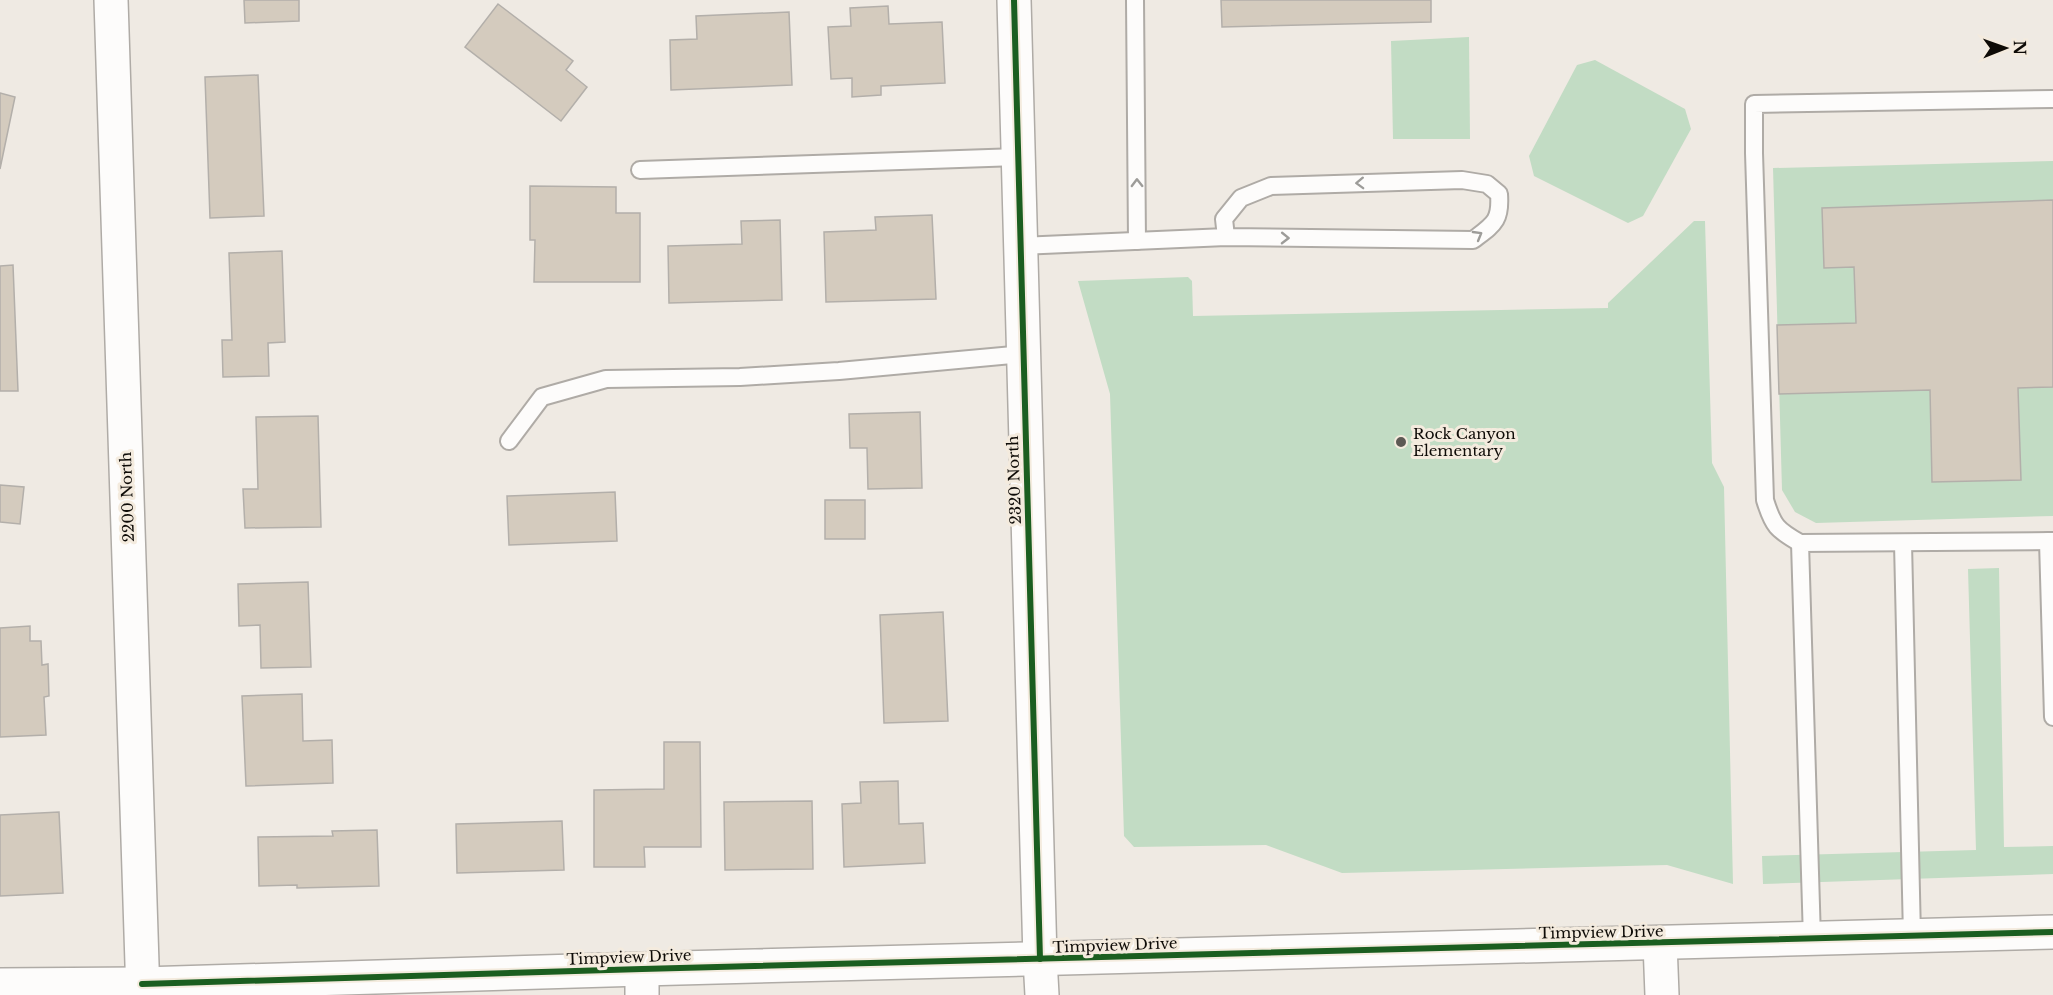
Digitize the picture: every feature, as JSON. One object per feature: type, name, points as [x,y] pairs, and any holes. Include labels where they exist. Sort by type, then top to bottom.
[{"type":"street","name":"2200 North","points":[[111,0],[142,990]]},
{"type":"street","name":"2320 North","points":[[1014,0],[1042,995]]},
{"type":"street","name":"Timpview Drive","points":[[0,985],[142,990],[642,982],[1040,959],[2053,932]]},
{"type":"street","points":[[1660,942],[1662,995]]},
{"type":"lane","points":[[1135,0],[1137,241]]},
{"type":"lane","points":[[2053,99],[1754,104],[1765,500],[1771,520],[1785,534],[1800,543],[2050,541],[2053,717]]},
{"type":"lane","points":[[640,170],[1018,158]]},
{"type":"lane","points":[[1020,246],[1226,237],[1473,240],[1491,226],[1501,212],[1499,194],[1487,184],[1462,180],[1271,186],[1241,198],[1224,219],[1226,237]]},
{"type":"lane","points":[[509,441],[542,397],[606,379],[740,377],[1023,354]]},
{"type":"lane","points":[[1800,543],[1812,939]]},
{"type":"lane","points":[[1903,543],[1912,936]]},
{"type":"green space","points":[[1469,37],[1470,139],[1393,139],[1391,41]]},
{"type":"green space","points":[[1595,60],[1685,109],[1691,129],[1643,216],[1628,223],[1534,176],[1529,156],[1577,65]]},
{"type":"green space","points":[[2053,161],[2053,516],[1816,523],[1795,512],[1782,490],[1773,168]]},
{"type":"green space","points":[[1694,221],[1705,221],[1712,463],[1724,487],[1733,884],[1667,865],[1342,873],[1266,845],[1134,847],[1124,836],[1110,394],[1078,281],[1188,277],[1192,281],[1193,316],[1608,308],[1608,303]]},
{"type":"green space","points":[[1999,568],[2004,847],[2053,846],[2053,874],[1763,884],[1762,856],[1976,850],[1968,569]]},
{"type":"building","points":[[244,0],[299,0],[299,21],[245,23]]},
{"type":"building","points":[[1221,0],[1431,0],[1431,22],[1222,27]]},
{"type":"building","points":[[498,4],[573,61],[566,70],[587,87],[561,121],[465,47]]},
{"type":"building","points":[[888,6],[889,24],[942,22],[945,83],[881,86],[881,95],[852,97],[852,78],[831,79],[828,27],[851,26],[850,8]]},
{"type":"building","points":[[789,12],[792,85],[671,90],[670,40],[697,39],[696,16]]},
{"type":"building","points":[[258,75],[264,216],[210,218],[205,77]]},
{"type":"building","points":[[0,93],[15,97],[0,169]]},
{"type":"building","points":[[530,186],[616,187],[616,213],[640,213],[640,282],[534,282],[535,240],[530,240]]},
{"type":"building","points":[[2053,200],[2053,387],[2018,388],[2021,480],[1932,482],[1930,390],[1779,394],[1777,325],[1856,323],[1854,267],[1824,268],[1822,208]]},
{"type":"building","points":[[932,215],[936,299],[826,302],[824,232],[876,230],[875,217]]},
{"type":"building","points":[[780,220],[782,300],[669,303],[668,246],[742,244],[741,221]]},
{"type":"building","points":[[282,251],[285,342],[268,343],[269,376],[223,377],[222,340],[232,340],[229,253]]},
{"type":"building","points":[[13,265],[18,391],[0,391],[0,266]]},
{"type":"building","points":[[920,412],[922,488],[868,489],[867,448],[850,448],[849,414]]},
{"type":"building","points":[[318,416],[321,527],[245,528],[243,489],[258,489],[256,417]]},
{"type":"building","points":[[0,485],[24,487],[20,524],[0,522]]},
{"type":"building","points":[[615,492],[617,541],[509,545],[507,496]]},
{"type":"building","points":[[825,500],[865,500],[865,539],[825,539]]},
{"type":"building","points":[[308,582],[311,667],[261,668],[260,625],[239,626],[238,584]]},
{"type":"building","points":[[943,612],[948,721],[884,723],[880,615]]},
{"type":"building","points":[[30,626],[30,641],[41,641],[42,665],[48,664],[49,696],[44,697],[46,735],[0,737],[0,628]]},
{"type":"building","points":[[302,694],[303,741],[332,740],[333,783],[246,786],[242,696]]},
{"type":"building","points":[[664,742],[700,742],[701,847],[644,847],[645,867],[594,867],[594,790],[664,789]]},
{"type":"building","points":[[898,781],[899,824],[923,823],[925,863],[844,867],[842,804],[861,803],[860,782]]},
{"type":"building","points":[[812,801],[813,869],[725,870],[724,802]]},
{"type":"building","points":[[59,812],[63,893],[0,896],[0,815]]},
{"type":"building","points":[[562,821],[564,870],[457,873],[456,824]]},
{"type":"building","points":[[377,830],[379,886],[297,888],[297,885],[259,886],[258,837],[333,836],[332,831]]},
{"type":"cycle path","points":[[1014,0],[1040,959]]},
{"type":"cycle path","points":[[142,984],[2053,932]]},
{"type":"place","name":"Rock Canyon Elementary","points":[[1401,442]]}]
